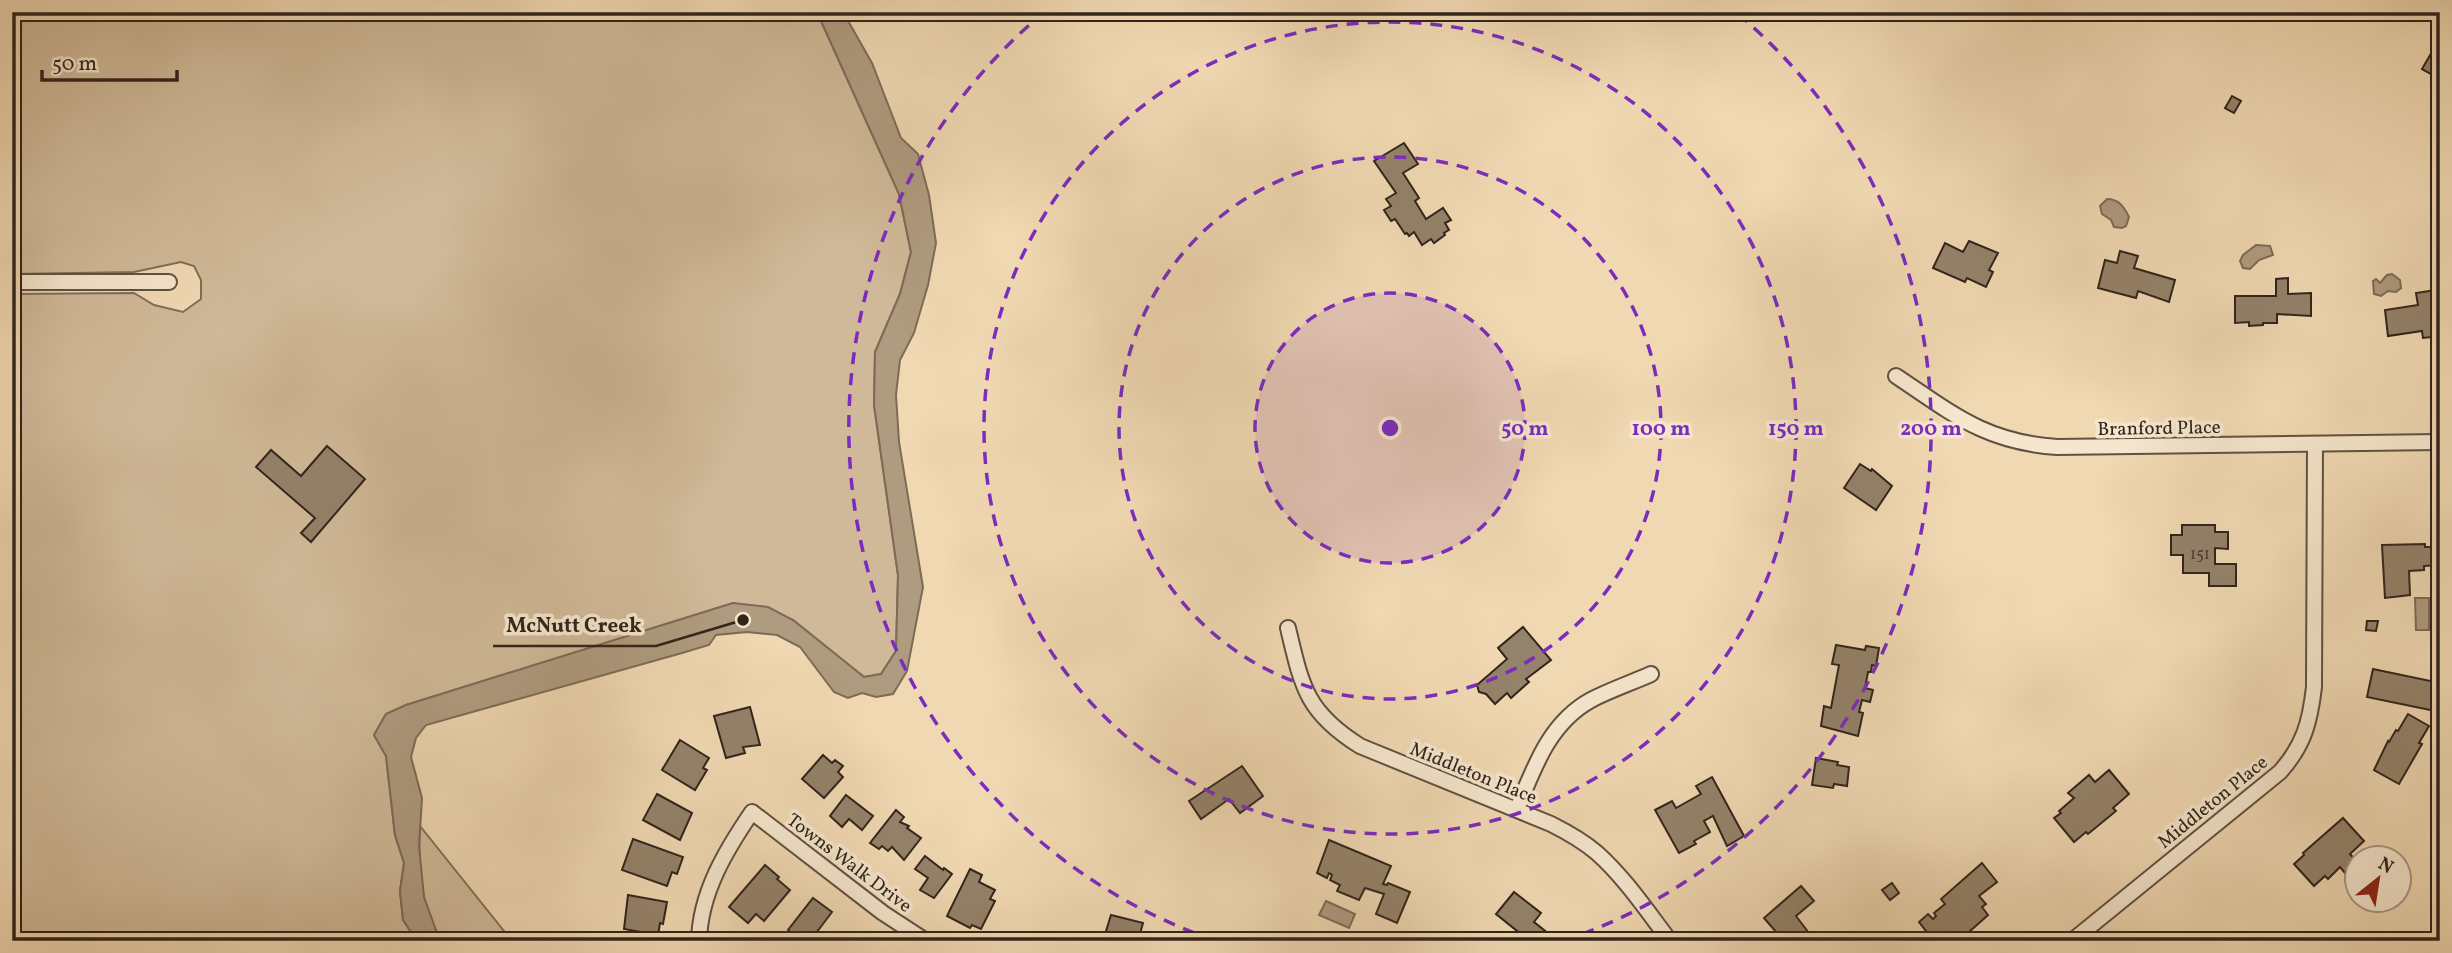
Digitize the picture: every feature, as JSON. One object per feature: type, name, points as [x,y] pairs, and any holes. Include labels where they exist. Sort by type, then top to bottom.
[{"type":"street","points":[[12,282],[169,282]]},
{"type":"street","name":"Branford Place","points":[[1896,376],[1972,426],[1997,437],[2036,446],[2440,442]]},
{"type":"street","name":"Middleton Place","points":[[2072,941],[2280,772],[2295,755],[2311,713],[2314,687],[2315,445]]},
{"type":"street","name":"Middleton Place","points":[[1288,628],[1301,681],[1311,703],[1339,733],[1360,746],[1551,824],[1576,837],[1598,853],[1670,941]]},
{"type":"street","points":[[1517,810],[1538,758],[1564,721],[1591,700],[1651,674]]},
{"type":"street","name":"Towns Walk Drive","points":[[699,941],[702,911],[715,874],[730,843],[752,812],[883,913],[926,941]]},
{"type":"shaded area","points":[[12,12],[817,12],[899,194],[911,252],[900,294],[875,352],[874,405],[898,575],[896,651],[881,674],[864,677],[793,620],[733,603],[406,705],[386,714],[374,735],[386,756],[395,835],[404,863],[400,891],[403,920],[417,941],[12,941],[12,294],[134,293],[154,305],[183,312],[201,299],[201,280],[194,266],[181,262],[134,272],[12,274]]},
{"type":"shaded area","points":[[817,12],[843,12],[872,63],[901,138],[918,154],[929,195],[936,243],[928,285],[914,333],[900,360],[896,395],[899,442],[923,587],[907,671],[893,694],[876,697],[862,693],[848,698],[834,692],[800,647],[777,635],[747,632],[716,635],[709,645],[426,725],[416,738],[411,757],[422,798],[419,846],[424,897],[437,933],[443,941],[417,941],[403,920],[400,891],[404,863],[395,835],[386,756],[374,735],[386,714],[406,705],[733,603],[768,607],[793,620],[864,677],[881,674],[896,651],[898,575],[874,405],[875,352],[900,294],[911,252],[899,194]]},
{"type":"shaded area","points":[[2107,199],[2115,200],[2123,207],[2129,217],[2126,226],[2114,227],[2111,220],[2102,214],[2100,206]]},
{"type":"shaded area","points":[[2256,245],[2270,246],[2273,255],[2259,260],[2250,269],[2243,268],[2240,261],[2243,255]]},
{"type":"shaded area","points":[[2392,274],[2400,280],[2401,288],[2381,296],[2374,294],[2373,281],[2376,279],[2380,283],[2387,275]]},
{"type":"shaded area","points":[[2415,598],[2429,598],[2429,630],[2416,630]]},
{"type":"shaded area","points":[[420,826],[512,941],[443,941],[429,916],[422,886]]},
{"type":"shaded area","points":[[1326,901],[1355,914],[1349,928],[1319,915]]},
{"type":"building","points":[[2433,50],[2440,53],[2440,79],[2422,69]]},
{"type":"building","points":[[2232,96],[2241,101],[2234,113],[2225,108]]},
{"type":"building","points":[[1404,143],[1418,164],[1403,173],[1419,198],[1415,201],[1426,219],[1443,208],[1451,220],[1445,223],[1449,230],[1434,243],[1431,239],[1422,245],[1414,232],[1409,236],[1405,234],[1395,219],[1391,221],[1384,210],[1391,206],[1386,199],[1396,193],[1374,161]]},
{"type":"building","points":[[1969,241],[1998,253],[1989,270],[1993,272],[1986,287],[1967,278],[1965,282],[1933,268],[1945,243],[1963,252]]},
{"type":"building","points":[[2120,251],[2138,256],[2134,268],[2175,280],[2169,302],[2138,291],[2136,298],[2098,288],[2105,260],[2117,263]]},
{"type":"building","points":[[2288,278],[2288,294],[2311,293],[2311,316],[2277,314],[2277,323],[2249,326],[2249,322],[2235,323],[2235,296],[2276,296],[2276,279]]},
{"type":"building","points":[[2436,290],[2440,336],[2423,338],[2422,331],[2388,336],[2385,310],[2418,305],[2416,293]]},
{"type":"building","points":[[327,446],[365,479],[311,542],[301,533],[315,518],[256,467],[271,450],[301,476]]},
{"type":"building","points":[[1860,464],[1871,471],[1872,469],[1892,486],[1876,510],[1844,488]]},
{"type":"building","points":[[2182,525],[2215,525],[2215,532],[2228,532],[2228,549],[2215,548],[2215,564],[2236,564],[2236,586],[2209,586],[2209,573],[2183,573],[2183,555],[2171,555],[2171,535],[2182,535]]},
{"type":"building","points":[[2425,544],[2425,547],[2438,547],[2440,544],[2440,565],[2409,571],[2410,595],[2385,598],[2382,545]]},
{"type":"building","points":[[2367,621],[2378,621],[2376,631],[2366,630]]},
{"type":"building","points":[[1523,627],[1551,660],[1526,679],[1529,682],[1511,698],[1507,693],[1495,704],[1486,694],[1479,692],[1477,685],[1507,659],[1498,648]]},
{"type":"building","points":[[1836,645],[1865,650],[1866,646],[1879,648],[1876,666],[1872,665],[1871,672],[1868,672],[1865,688],[1873,690],[1870,702],[1862,700],[1859,712],[1863,713],[1858,736],[1821,726],[1824,706],[1831,708],[1839,665],[1832,664]]},
{"type":"building","points":[[2373,669],[2440,683],[2440,712],[2367,697]]},
{"type":"building","points":[[750,707],[760,745],[743,747],[745,753],[726,758],[714,716]]},
{"type":"building","points":[[2408,714],[2429,726],[2399,784],[2374,770],[2388,741]]},
{"type":"building","points":[[680,740],[709,758],[703,768],[707,770],[695,790],[662,770]]},
{"type":"building","points":[[823,755],[832,763],[835,760],[843,766],[838,772],[843,777],[824,798],[802,779]]},
{"type":"building","points":[[1816,758],[1849,767],[1847,786],[1834,784],[1833,788],[1812,785]]},
{"type":"building","points":[[1242,766],[1263,796],[1240,813],[1229,799],[1201,819],[1189,801]]},
{"type":"building","points":[[2109,770],[2129,794],[2113,808],[2116,811],[2074,842],[2054,818],[2074,798],[2068,793],[2089,775],[2095,782]]},
{"type":"building","points":[[1712,777],[1744,836],[1727,846],[1713,816],[1704,821],[1710,832],[1679,853],[1655,810],[1672,801],[1676,808],[1701,794],[1696,786]]},
{"type":"building","points":[[657,794],[692,813],[680,840],[643,820]]},
{"type":"building","points":[[846,795],[873,816],[862,830],[849,819],[842,827],[830,816]]},
{"type":"building","points":[[896,810],[904,817],[900,822],[909,826],[907,828],[921,838],[904,860],[892,847],[888,851],[882,846],[879,849],[870,843]]},
{"type":"building","points":[[2343,818],[2364,841],[2361,844],[2344,844],[2344,872],[2340,867],[2328,879],[2325,876],[2314,886],[2294,864]]},
{"type":"building","points":[[633,839],[683,857],[677,874],[672,872],[667,886],[622,870]]},
{"type":"building","points":[[1329,840],[1391,866],[1383,884],[1388,883],[1410,892],[1397,923],[1376,914],[1384,894],[1365,888],[1359,900],[1337,891],[1340,885],[1330,880],[1332,875],[1329,873],[1327,878],[1317,873]]},
{"type":"building","points":[[925,856],[952,874],[934,898],[920,890],[928,878],[915,869]]},
{"type":"building","points":[[1982,863],[1997,882],[1979,896],[1986,904],[1982,907],[1988,915],[1960,940],[1934,941],[1919,922],[1928,914],[1933,919],[1936,916],[1934,913],[1945,904],[1941,899]]},
{"type":"building","points":[[765,865],[790,890],[764,921],[756,914],[748,923],[729,907]]},
{"type":"building","points":[[970,869],[982,875],[979,882],[995,890],[990,899],[995,901],[981,929],[972,925],[970,928],[947,916]]},
{"type":"building","points":[[1892,883],[1899,893],[1890,900],[1882,890]]},
{"type":"building","points":[[1801,886],[1814,901],[1796,916],[1815,941],[1784,941],[1764,918]]},
{"type":"building","points":[[1514,892],[1541,913],[1534,922],[1558,941],[1517,941],[1522,935],[1496,914]]},
{"type":"building","points":[[628,895],[667,902],[658,935],[624,929]]},
{"type":"building","points":[[813,898],[832,912],[810,941],[791,941],[794,936],[788,930]]},
{"type":"building","points":[[1111,915],[1143,923],[1138,941],[1103,941]]},
{"type":"building","points":[[838,932],[854,940],[833,941]]},
{"type":"place","name":"McNutt Creek","points":[[743,620]]}]
